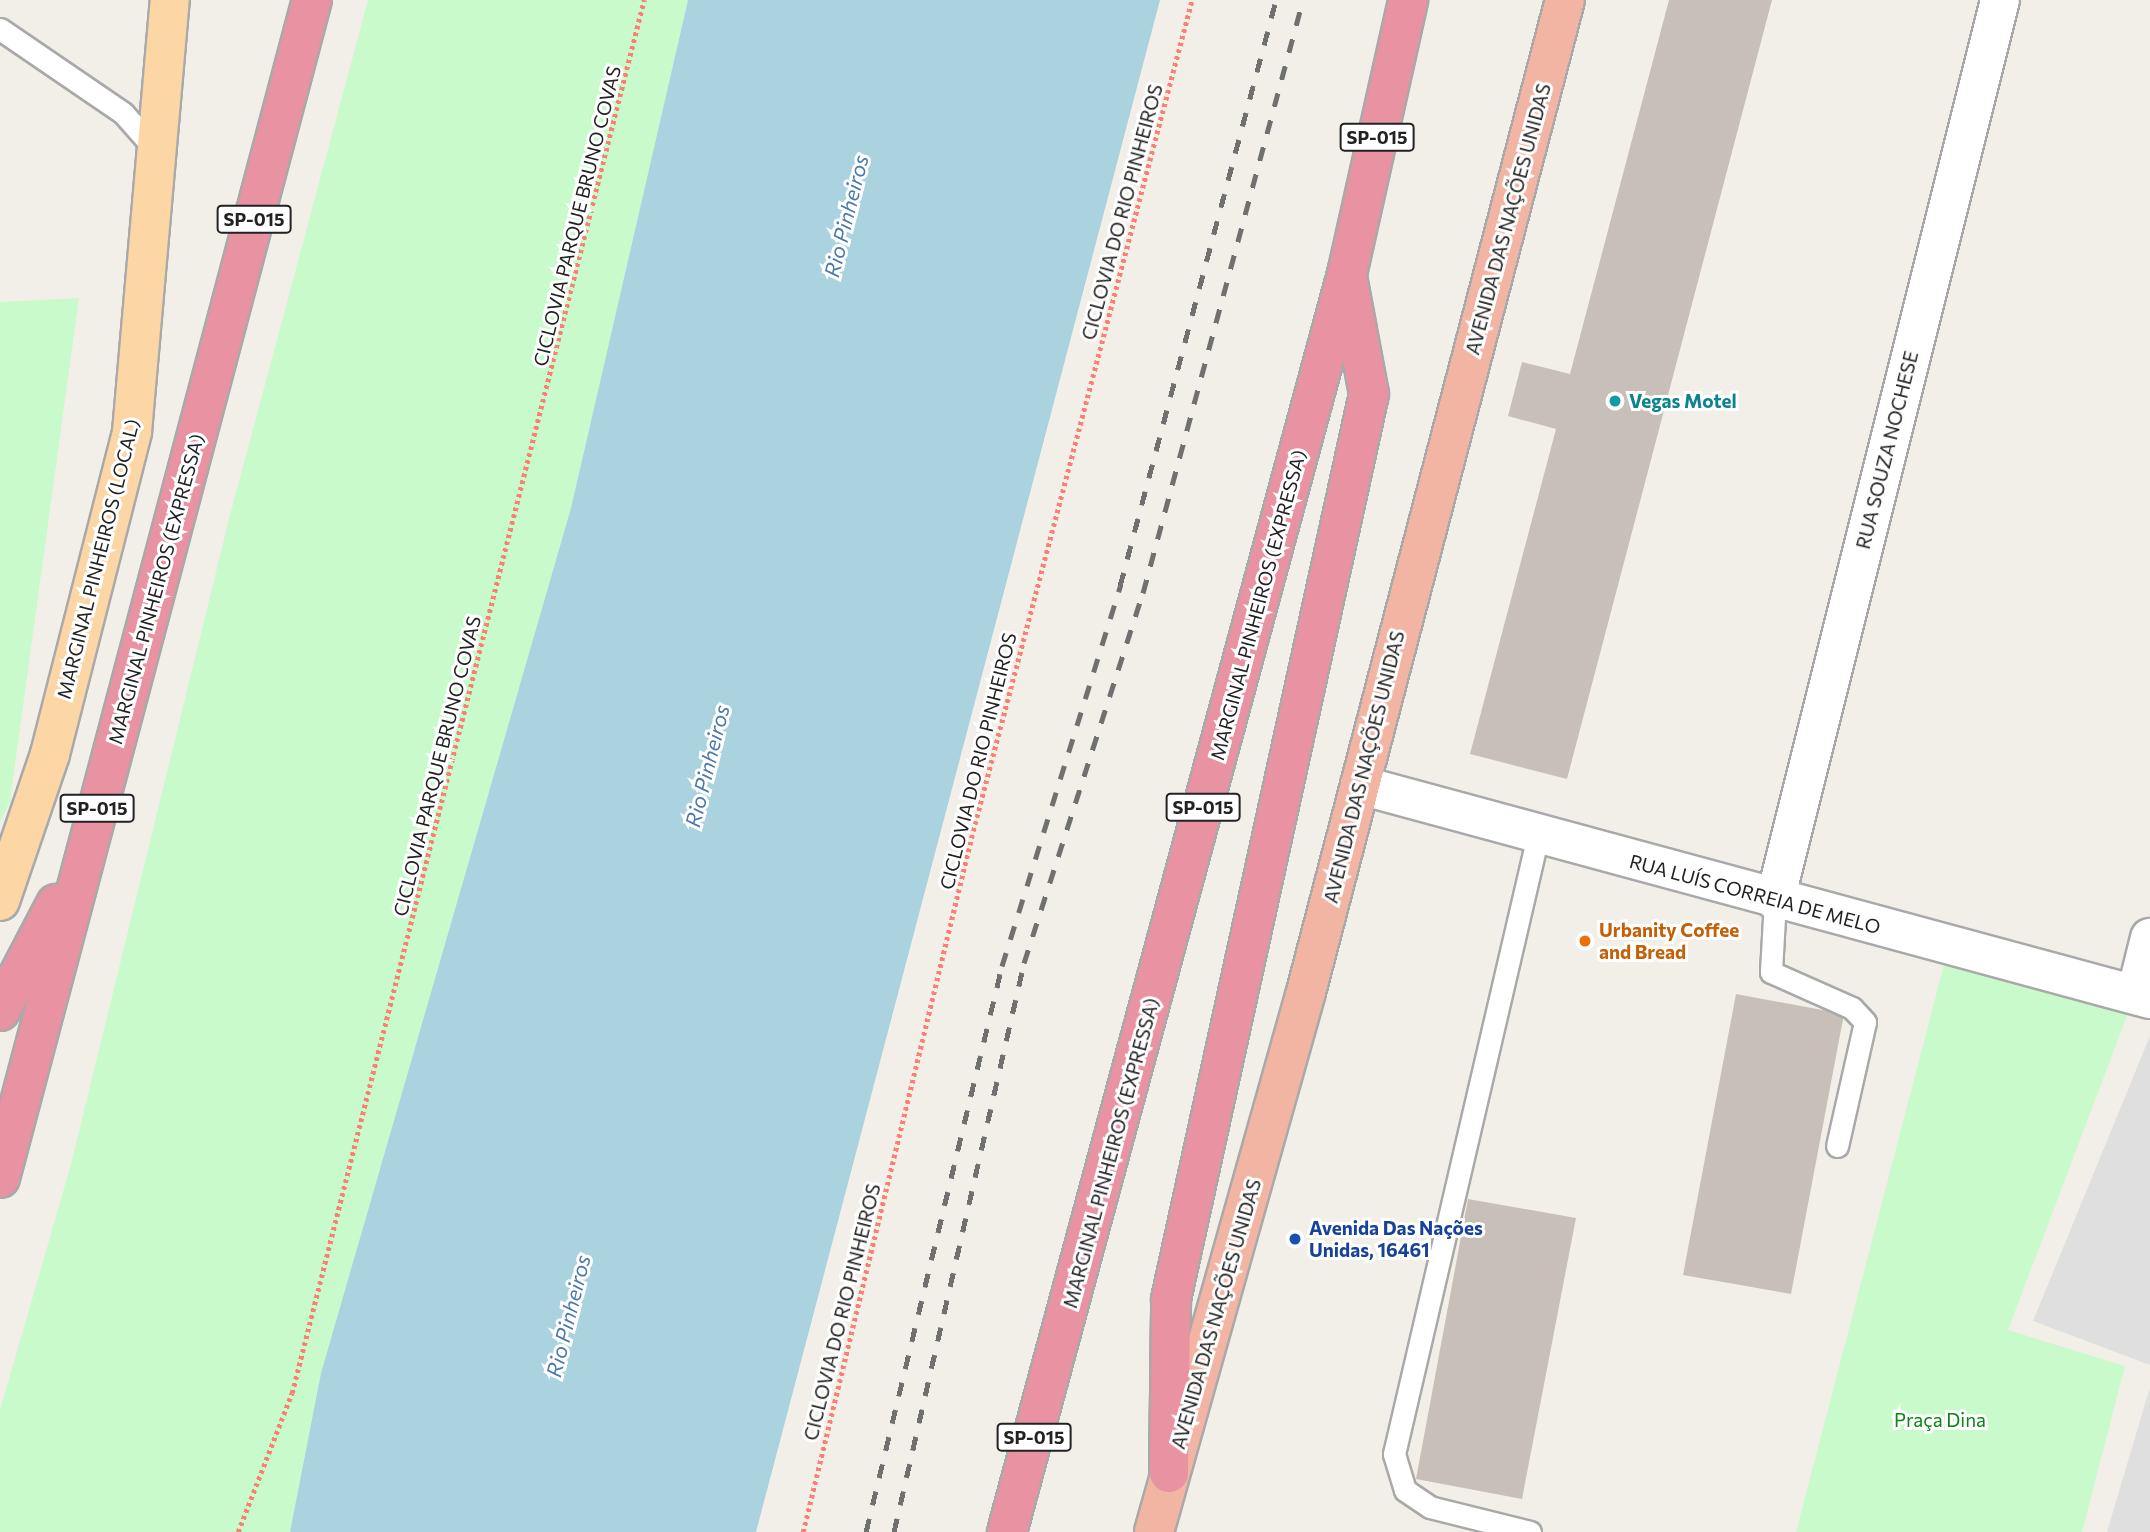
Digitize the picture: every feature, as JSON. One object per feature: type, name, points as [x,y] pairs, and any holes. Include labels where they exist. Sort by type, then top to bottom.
[{"type":"highway","name":"MARGINAL PINHEIROS (EXPRESSA)","points":[[0,1178],[312,0]]},
{"type":"highway","name":"MARGINAL PINHEIROS (EXPRESSA)","points":[[1007,1532],[1347,274],[1408,0]]},
{"type":"highway","name":"AVENIDA DAS NAÇÕES UNIDAS","points":[[1154,1532],[1240,1237],[1565,0]]},
{"type":"highway","points":[[1169,1474],[1171,1299],[1369,394],[1347,274]]},
{"type":"highway","points":[[0,1011],[89,840]]},
{"type":"main road","name":"MARGINAL PINHEIROS (LOCAL)","points":[[0,901],[50,754],[132,432],[149,289],[154,148],[170,0]]},
{"type":"street","name":"RUA SOUZA NOCHESE","points":[[1774,900],[2000,0]]},
{"type":"street","name":"RUA LUÍS CORREIA DE MELO","points":[[1360,785],[1774,900],[2143,997]]},
{"type":"street","points":[[2143,997],[2150,938]]},
{"type":"lane","points":[[0,29],[123,114],[154,148]]},
{"type":"lane","points":[[1530,1532],[1430,1507],[1405,1490],[1394,1454],[1538,835]]},
{"type":"lane","points":[[1774,900],[1771,972],[1852,1007],[1865,1022],[1837,1146]]},
{"type":"path","name":"CICLOVIA PARQUE BRUNO COVAS","points":[[238,1532],[292,1393],[644,0]]},
{"type":"path","name":"CICLOVIA DO RIO PINHEIROS","points":[[803,1532],[974,831],[1192,0]]},
{"type":"shaded area","points":[[2150,1036],[2150,1365],[2033,1321]]},
{"type":"shaded area","points":[[2150,1387],[2150,1532],[2107,1532]]},
{"type":"green space","points":[[368,0],[688,0],[571,508],[321,1373],[290,1532],[0,1532],[0,1410],[70,1168],[230,515]]},
{"type":"green space","points":[[79,298],[10,801],[0,822],[0,302]]},
{"type":"green space","name":"Praça Dina","points":[[1946,957],[2130,1008],[2008,1330],[2125,1366],[2082,1532],[1796,1532]]},
{"type":"water","name":"Rio Pinheiros","points":[[688,0],[1160,0],[756,1532],[290,1532],[321,1373],[571,508]]},
{"type":"building","name":"Vegas Motel","points":[[1669,0],[1772,0],[1567,779],[1470,754],[1556,429],[1508,416],[1522,362],[1570,374]]},
{"type":"building","points":[[1736,994],[1844,1014],[1791,1294],[1683,1275]]},
{"type":"building","points":[[1468,1199],[1576,1218],[1522,1499],[1416,1479]]},
{"type":"railway","points":[[866,1532],[1002,966],[1120,586],[1276,0]]},
{"type":"railway","points":[[894,1532],[1024,963],[1143,593],[1303,0]]},
{"type":"place","name":"Vegas Motel","points":[[1615,401]]},
{"type":"place","name":"Urbanity Coffee and Bread","points":[[1585,941]]},
{"type":"place","name":"Avenida Das Nações Unidas, 16461","points":[[1295,1239]]}]
